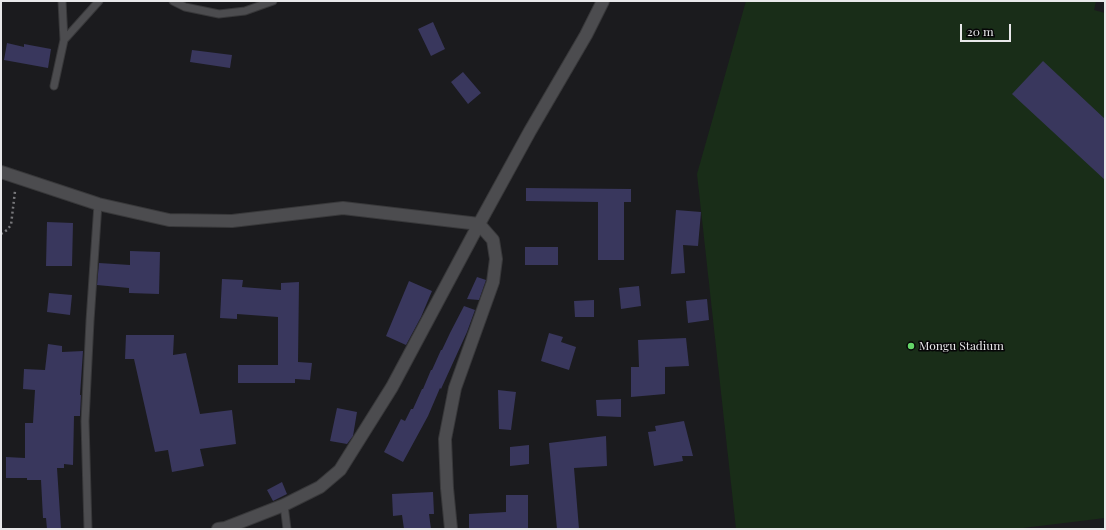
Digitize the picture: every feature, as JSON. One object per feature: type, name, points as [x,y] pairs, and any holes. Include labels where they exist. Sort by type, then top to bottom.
[{"type":"street","points":[[218,529],[225,528],[284,504],[320,487],[340,470],[392,387],[479,224],[530,131],[586,35],[603,1]]},
{"type":"street","points":[[1,172],[98,204],[168,220],[232,221],[343,208],[479,224],[493,240],[496,259],[493,282],[455,388],[445,439],[447,488],[451,529]]},
{"type":"lane","points":[[54,86],[64,40],[62,1]]},
{"type":"lane","points":[[64,40],[99,1]]},
{"type":"lane","points":[[173,1],[185,7],[219,14],[245,10],[273,1]]},
{"type":"lane","points":[[88,529],[85,421],[98,204]]},
{"type":"lane","points":[[284,504],[287,529]]},
{"type":"path","points":[[1,234],[11,225],[16,178]]},
{"type":"green space","name":"Mongu Stadium","points":[[746,1],[1096,1],[1094,10],[1105,13],[1105,518],[1015,529],[736,529],[697,174]]},
{"type":"building","points":[[433,22],[445,49],[431,56],[418,29]]},
{"type":"building","points":[[7,43],[24,47],[24,44],[51,49],[48,68],[4,60]]},
{"type":"building","points":[[192,50],[232,55],[230,68],[190,62]]},
{"type":"building","points":[[1043,61],[1105,119],[1105,180],[1012,94]]},
{"type":"building","points":[[463,72],[481,93],[468,104],[451,82]]},
{"type":"building","points":[[526,188],[631,189],[631,202],[624,202],[624,260],[598,260],[598,202],[526,201]]},
{"type":"building","points":[[676,210],[701,212],[698,246],[683,245],[685,273],[671,274]]},
{"type":"building","points":[[47,222],[73,223],[72,266],[46,266]]},
{"type":"building","points":[[525,247],[558,247],[558,265],[525,265]]},
{"type":"building","points":[[130,251],[160,252],[159,294],[129,293],[129,288],[97,285],[99,263],[130,265]]},
{"type":"building","points":[[477,277],[486,280],[479,300],[467,299]]},
{"type":"building","points":[[222,279],[243,280],[242,287],[281,290],[281,283],[299,282],[298,362],[312,363],[310,380],[295,379],[295,383],[238,383],[238,365],[278,365],[278,317],[237,314],[237,319],[220,318]]},
{"type":"building","points":[[409,281],[432,291],[421,317],[406,345],[386,336]]},
{"type":"building","points":[[639,286],[641,306],[621,309],[619,288]]},
{"type":"building","points":[[49,293],[72,295],[70,315],[47,312]]},
{"type":"building","points":[[707,299],[709,320],[688,323],[686,301]]},
{"type":"building","points":[[594,300],[594,317],[575,317],[574,301]]},
{"type":"building","points":[[464,306],[475,310],[467,332],[428,416],[403,462],[384,452],[401,419],[405,421],[411,409],[413,409]]},
{"type":"building","points":[[549,333],[563,337],[561,342],[576,347],[569,370],[541,361]]},
{"type":"building","points":[[126,335],[174,335],[173,355],[186,353],[200,414],[232,410],[236,444],[200,449],[204,466],[172,472],[168,450],[155,452],[134,359],[125,359]]},
{"type":"building","points":[[686,338],[689,366],[665,367],[665,394],[631,397],[631,367],[639,367],[638,340]]},
{"type":"building","points":[[48,344],[62,346],[62,352],[83,351],[80,416],[74,416],[73,465],[64,464],[64,468],[57,468],[61,529],[47,529],[46,518],[43,518],[41,480],[6,478],[6,457],[25,458],[25,423],[33,423],[35,390],[23,389],[24,369],[45,370]]},
{"type":"building","points":[[498,390],[516,392],[511,430],[499,429]]},
{"type":"building","points":[[621,399],[621,417],[597,416],[596,400]]},
{"type":"building","points":[[337,408],[357,412],[353,436],[347,444],[330,441]]},
{"type":"building","points":[[684,421],[693,456],[682,456],[683,461],[654,466],[648,432],[656,431],[655,426]]},
{"type":"building","points":[[606,436],[607,466],[574,468],[579,529],[557,529],[549,443]]},
{"type":"building","points":[[529,445],[529,464],[510,466],[510,447]]},
{"type":"building","points":[[282,482],[287,494],[273,501],[267,490]]},
{"type":"building","points":[[433,492],[434,514],[429,514],[431,529],[404,529],[402,515],[393,516],[392,494]]},
{"type":"building","points":[[506,495],[528,495],[528,528],[469,529],[469,514],[506,512]]},
{"type":"place","name":"Mongu Stadium","points":[[911,346]]}]
